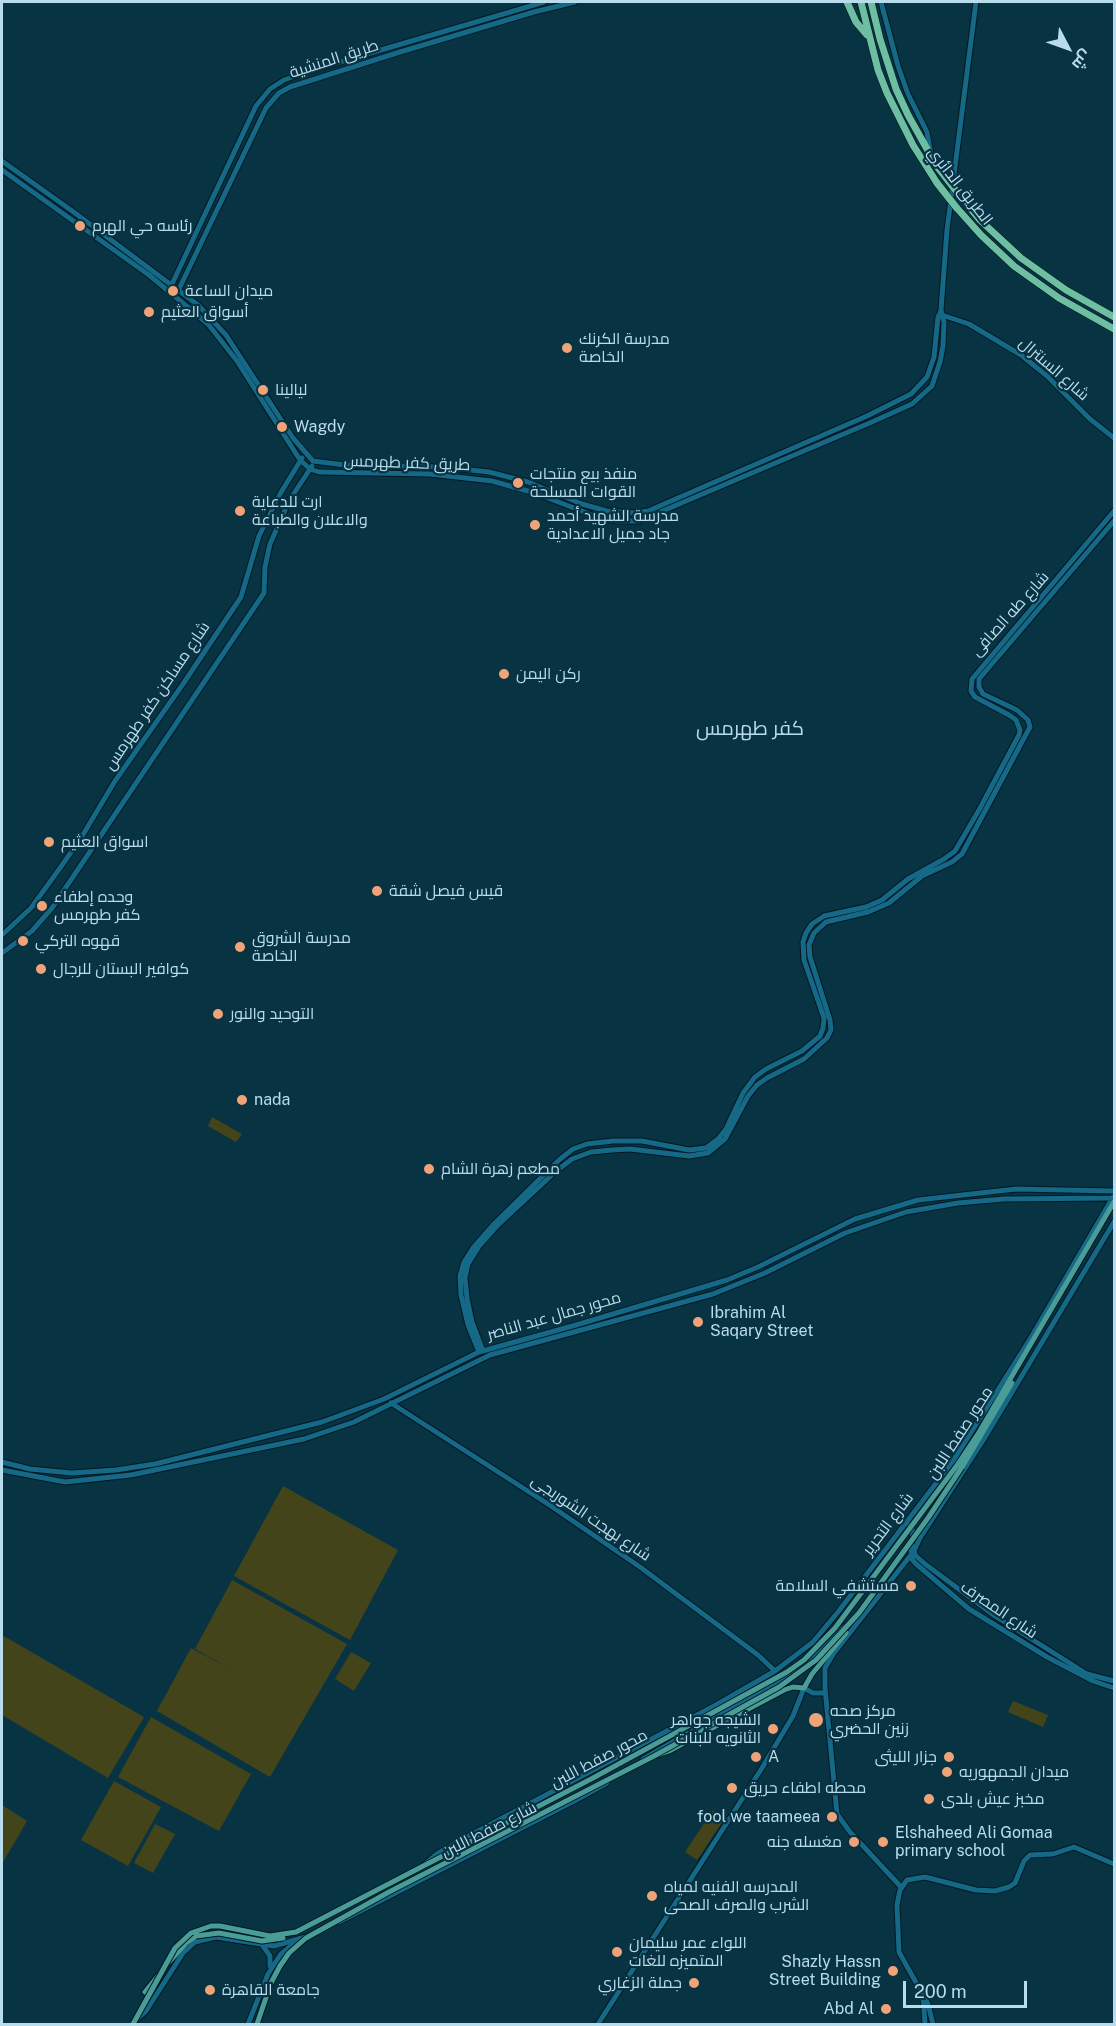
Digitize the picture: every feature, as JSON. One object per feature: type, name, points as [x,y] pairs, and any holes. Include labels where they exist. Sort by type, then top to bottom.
[{"type":"highway","points":[[847,2],[856,22],[868,37]]},
{"type":"highway","name":"الطريق الدائري","points":[[861,2],[878,70],[913,146],[937,183],[993,247],[1030,278],[1083,313],[1114,328]]},
{"type":"highway","name":"الطريق الدائري","points":[[871,2],[896,89],[936,165],[993,234],[1037,271],[1114,317]]},
{"type":"main road","name":"محور صفط اللبن","points":[[134,2022],[175,1948],[191,1933],[211,1926],[220,1926],[262,1935],[290,1935],[770,1683],[804,1660],[835,1628],[976,1438],[1114,1196]]},
{"type":"main road","name":"محور صفط اللبن","points":[[257,2025],[280,1966],[289,1953],[306,1938],[388,1892],[654,1756],[779,1687],[816,1660],[859,1613],[939,1502],[982,1435],[1114,1207]]},
{"type":"main road","points":[[654,1756],[669,1751],[789,1688],[804,1688],[817,1667],[898,1565],[908,1547]]},
{"type":"main road","points":[[145,1992],[181,1948],[196,1939],[219,1933],[270,1941],[290,1935]]},
{"type":"street","name":"طريق المنشية","points":[[172,284],[245,128],[259,102],[270,89],[284,80],[306,72],[544,2]]},
{"type":"street","name":"طريق المنشية","points":[[179,289],[266,108],[279,93],[290,87],[390,55],[575,2]]},
{"type":"street","points":[[881,2],[904,82],[927,132],[931,156]]},
{"type":"street","name":"طريق كفر طهرمس","points":[[310,469],[319,472],[430,474],[492,481],[535,493],[600,518],[639,521],[822,444],[920,398],[932,386],[940,362],[948,222],[976,2]]},
{"type":"street","points":[[2,161],[179,289],[212,318],[226,335],[293,438],[305,454],[315,462],[286,506],[270,544],[265,567],[264,594],[52,908],[32,931],[2,953]]},
{"type":"street","points":[[2,170],[149,275],[208,324],[237,361],[300,460],[310,469]]},
{"type":"street","name":"طريق كفر طهرمس","points":[[315,462],[476,470],[528,482],[600,509],[642,513],[867,416],[911,394],[927,377],[934,357],[941,314]]},
{"type":"street","name":"شارع السنترال","points":[[941,314],[969,324],[1021,355],[1047,376],[1090,419],[1114,438]]},
{"type":"street","name":"شارع مساكن كفر طهرمس","points":[[2,935],[31,908],[60,868],[115,782],[241,597],[259,536],[280,494],[305,454]]},
{"type":"street","name":"شارع طه الصافى","points":[[969,834],[1029,729],[1029,722],[1013,708],[983,694],[979,687],[979,679],[1059,583],[1114,511]]},
{"type":"street","name":"شارع طه الصافى","points":[[969,834],[1019,735],[1019,725],[1010,715],[975,697],[971,691],[972,679],[1114,521]]},
{"type":"street","points":[[481,1351],[468,1324],[461,1294],[460,1276],[464,1262],[473,1248],[494,1224],[559,1160],[573,1149],[586,1144],[630,1140],[689,1150],[706,1148],[718,1139],[726,1129],[743,1093],[755,1077],[802,1051],[820,1036],[824,1018],[803,951],[806,933],[812,924],[868,912],[889,903],[922,876],[958,858],[969,834]]},
{"type":"street","points":[[481,1351],[466,1298],[465,1278],[468,1264],[480,1245],[497,1226],[555,1172],[572,1159],[591,1152],[630,1149],[689,1156],[708,1153],[724,1139],[748,1096],[757,1085],[804,1059],[825,1041],[830,1034],[831,1026],[809,951],[814,933],[824,920]]},
{"type":"street","points":[[820,1036],[825,1041]]},
{"type":"street","name":"محور جمال عبد الناصر","points":[[2,1462],[30,1469],[72,1473],[135,1468],[322,1422],[384,1399],[481,1351],[727,1280],[855,1219],[918,1200],[1016,1189],[1114,1196]]},
{"type":"street","name":"محور جمال عبد الناصر","points":[[2,1470],[65,1482],[131,1475],[304,1439],[354,1422],[490,1355],[713,1294],[765,1273],[844,1233],[906,1212],[958,1203],[1004,1199],[1114,1196]]},
{"type":"street","name":"شارع التحرير","points":[[423,1866],[437,1854],[707,1710],[775,1671],[804,1650],[825,1628],[964,1446],[1114,1196]]},
{"type":"street","name":"شارع التحرير","points":[[901,1887],[850,1832],[837,1814],[825,1671],[864,1615],[913,1553],[920,1538],[984,1439],[1114,1222]]},
{"type":"street","name":"شارع بهجت الشوربجى","points":[[384,1399],[551,1506],[640,1567],[758,1655],[775,1671]]},
{"type":"street","points":[[906,1521],[916,1528],[913,1553]]},
{"type":"street","name":"شارع المصرف","points":[[913,1553],[935,1576],[1057,1656],[1114,1688]]},
{"type":"street","name":"شارع صفط اللبن","points":[[262,1945],[274,1946],[317,1933],[579,1799],[649,1755],[777,1684],[812,1658],[843,1627],[864,1615]]},
{"type":"street","name":"شارع المصرف","points":[[1106,1683],[1114,1681]]},
{"type":"street","points":[[598,2025],[756,1778],[793,1716],[804,1688],[813,1692],[825,1691]]},
{"type":"street","points":[[933,2025],[928,2004],[899,1952],[897,1905],[901,1887],[907,1880],[925,1877],[981,1891],[1001,1890],[1015,1883],[1024,1862],[1030,1855],[1053,1854],[1074,1847],[1114,1864]]},
{"type":"street","points":[[253,1933],[271,1958],[268,1974]]},
{"type":"street","points":[[134,2022],[146,2011],[183,1953],[196,1939],[216,1937],[262,1945]]},
{"type":"street","name":"شارع صفط اللبن","points":[[248,2025],[268,1974],[281,1954],[300,1938]]},
{"type":"street","points":[[923,1995],[926,2025]]},
{"type":"shaded area","points":[[212,1117],[242,1134],[236,1142],[208,1126]]},
{"type":"shaded area","points":[[283,1486],[398,1550],[350,1640],[234,1576]]},
{"type":"shaded area","points":[[232,1580],[347,1644],[270,1777],[157,1711],[191,1648],[233,1670],[195,1649]]},
{"type":"shaded area","points":[[2,1635],[144,1717],[108,1778],[2,1715]]},
{"type":"shaded area","points":[[351,1652],[371,1663],[354,1691],[335,1679]]},
{"type":"shaded area","points":[[1013,1701],[1048,1715],[1043,1727],[1008,1712]]},
{"type":"shaded area","points":[[151,1717],[251,1774],[219,1831],[118,1777]]},
{"type":"shaded area","points":[[114,1781],[161,1807],[128,1866],[81,1840]]},
{"type":"shaded area","points":[[2,1805],[27,1821],[2,1864]]},
{"type":"shaded area","points":[[713,1810],[725,1818],[697,1860],[685,1852]]},
{"type":"shaded area","points":[[155,1824],[175,1834],[153,1873],[134,1863]]},
{"type":"place","name":"رئاسه حي الهرم","points":[[80,226]]},
{"type":"place","name":"ميدان الساعة","points":[[173,291]]},
{"type":"place","name":"أسواق العثيم","points":[[149,312]]},
{"type":"place","name":"مدرسة الكرنك الخاصة","points":[[567,348]]},
{"type":"place","name":"ليالينا","points":[[263,390]]},
{"type":"place","name":"Wagdy","points":[[282,427]]},
{"type":"place","name":"منفذ بيع منتجات القوات المسلحة","points":[[518,483]]},
{"type":"place","name":"ارت للدعاية والاعلان والطباعة","points":[[240,511]]},
{"type":"place","name":"مدرسة الشهيد أحمد جاد جميل الاعدادية","points":[[535,525]]},
{"type":"place","name":"ركن اليمن","points":[[504,674]]},
{"type":"place","name":"اسواق العثيم","points":[[49,842]]},
{"type":"place","name":"قيس فيصل شقة","points":[[377,891]]},
{"type":"place","name":"وحده إطفاء كفر طهرمس","points":[[42,906]]},
{"type":"place","name":"قهوه التركي","points":[[23,941]]},
{"type":"place","name":"مدرسة الشروق الخاصة","points":[[240,947]]},
{"type":"place","name":"كوافير البستان للرجال","points":[[41,969]]},
{"type":"place","name":"التوحيد والنور","points":[[218,1014]]},
{"type":"place","name":"nada","points":[[242,1100]]},
{"type":"place","name":"مطعم زهرة الشام","points":[[429,1169]]},
{"type":"place","name":"Ibrahim Al Saqary Street","points":[[698,1322]]},
{"type":"place","name":"مستشفي السلامة","points":[[911,1586]]},
{"type":"place","name":"مركز صحه زنين الحضري","points":[[816,1720]]},
{"type":"place","name":"الشيجه جواهر الثانويه للبنات","points":[[773,1729]]},
{"type":"place","name":"A","points":[[756,1757]]},
{"type":"place","name":"جزار الليثى","points":[[949,1757]]},
{"type":"place","name":"ميدان الجمهوريه","points":[[947,1772]]},
{"type":"place","name":"محطه اطفاء حريق","points":[[732,1788]]},
{"type":"place","name":"مخبز عيش بلدى","points":[[929,1799]]},
{"type":"place","name":"fool we taameea","points":[[832,1817]]},
{"type":"place","name":"مغسله جنه","points":[[854,1842]]},
{"type":"place","name":"Elshaheed Ali Gomaa primary school","points":[[883,1842]]},
{"type":"place","name":"المدرسه الفنيه لمياه الشرب والصرف الصحى","points":[[652,1896]]},
{"type":"place","name":"اللواء عمر سليمان المتميزه للغات","points":[[617,1952]]},
{"type":"place","name":"Shazly Hassn Street Building","points":[[893,1971]]},
{"type":"place","name":"جملة الزغاري","points":[[694,1983]]},
{"type":"place","name":"جامعة القاهرة","points":[[210,1990]]},
{"type":"place","name":"Abd Al","points":[[886,2009]]},
{"type":"district","name":"كفر طهرمس","points":[[750,729]]}]
